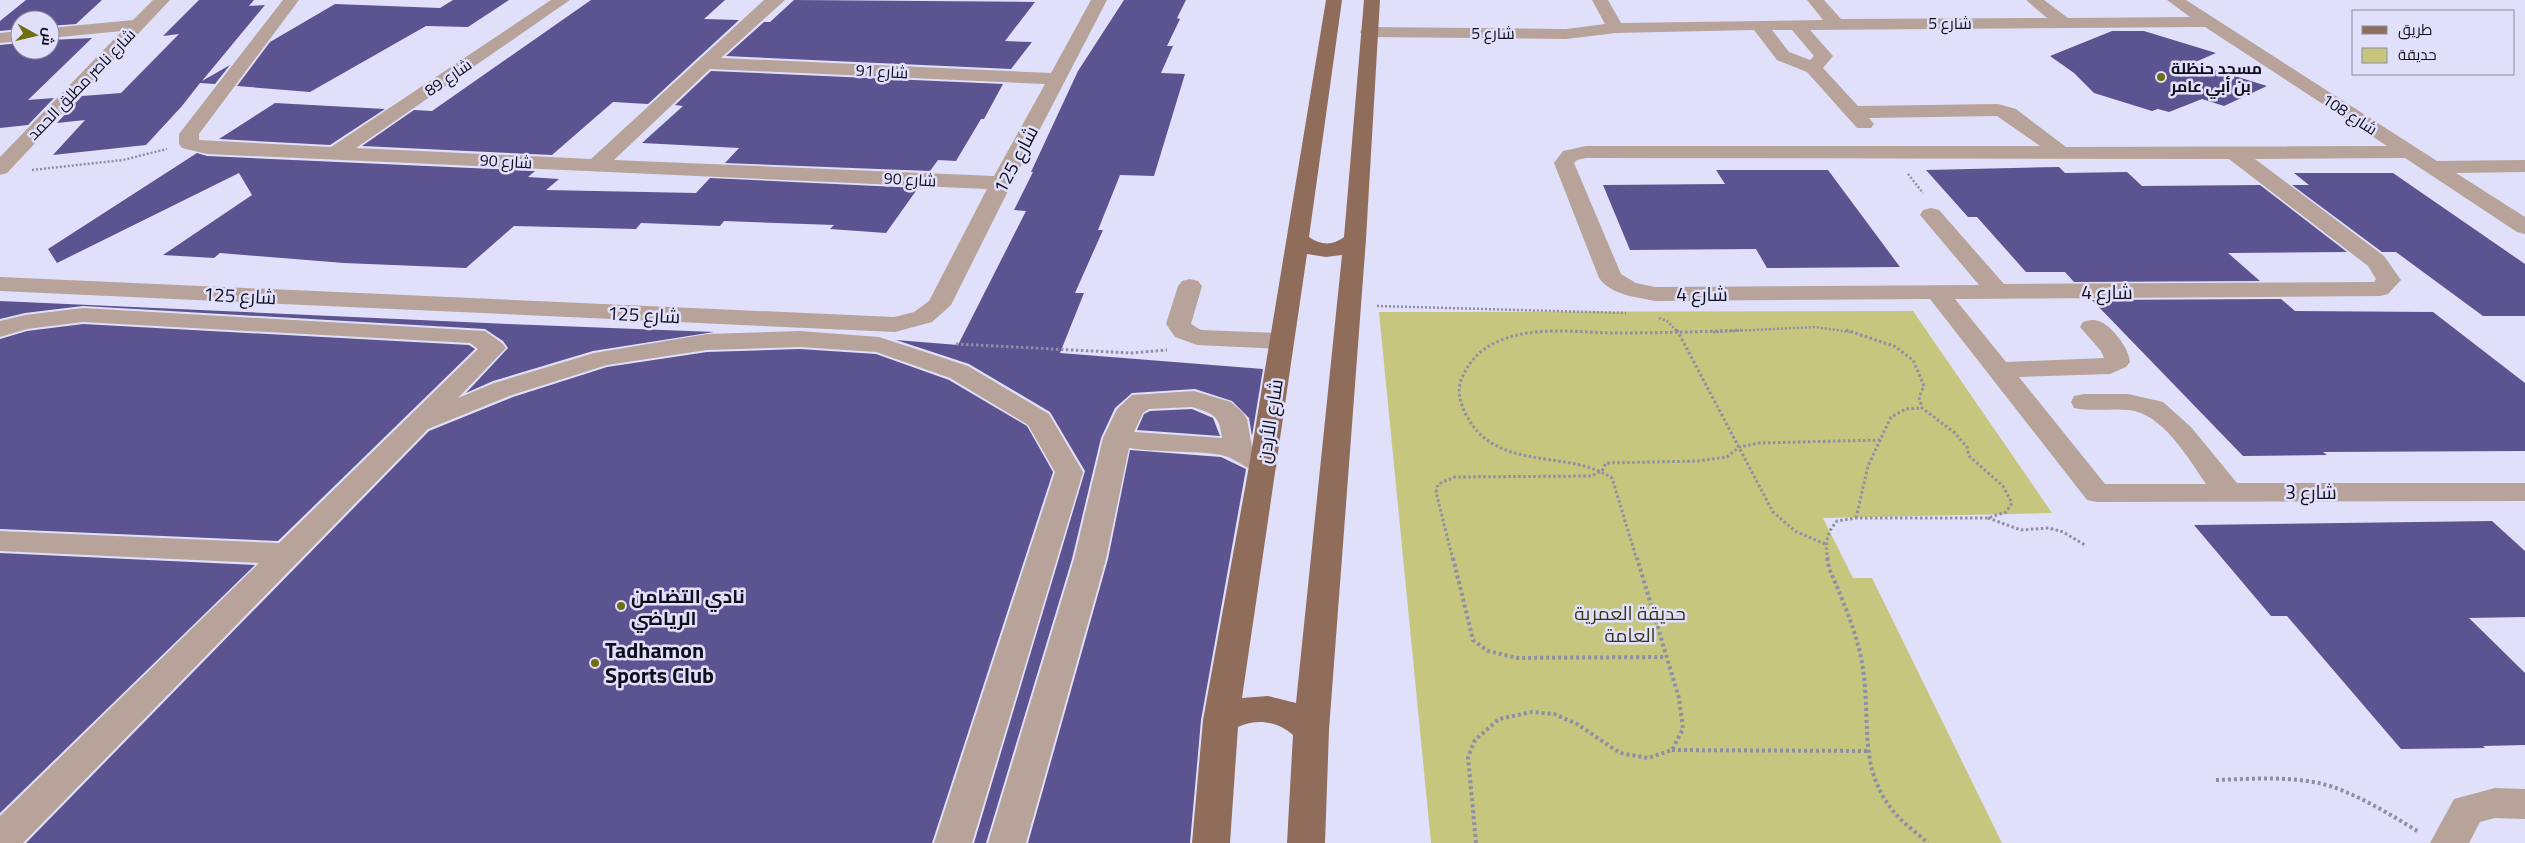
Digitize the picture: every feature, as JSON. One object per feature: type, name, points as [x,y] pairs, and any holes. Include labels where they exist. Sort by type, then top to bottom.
[{"type":"main road","name":"شارع الأردن","points":[[1211,843],[1221,720],[1250,458],[1281,341],[1334,0]]},
{"type":"main road","points":[[1306,843],[1311,730],[1355,239],[1372,0]]},
{"type":"main road","points":[[1298,238],[1307,246],[1323,250],[1347,246],[1355,239]]},
{"type":"main road","points":[[1221,720],[1235,712],[1251,708],[1268,708],[1292,715],[1311,730]]},
{"type":"street","name":"شارع ناصر مطلق الحمد","points":[[0,169],[162,0]]},
{"type":"street","points":[[189,144],[189,134],[291,0]]},
{"type":"street","name":"شارع 89","points":[[335,154],[562,0]]},
{"type":"street","points":[[596,165],[769,4],[778,0]]},
{"type":"street","name":"شارع 125","points":[[0,284],[895,325],[923,318],[939,305],[1001,183],[1099,0]]},
{"type":"street","points":[[1600,0],[1616,28]]},
{"type":"street","points":[[1815,0],[1836,24]]},
{"type":"street","points":[[2034,0],[2064,23]]},
{"type":"street","name":"شارع 108","points":[[2175,0],[2525,228]]},
{"type":"street","name":"شارع 5","points":[[1369,32],[1566,34],[1616,28],[1796,24],[2210,22]]},
{"type":"street","points":[[60,32],[137,24]]},
{"type":"street","points":[[1796,24],[1824,56],[1813,68]]},
{"type":"street","points":[[1759,25],[1783,56],[1813,68],[1889,150]]},
{"type":"street","name":"شارع 91","points":[[707,63],[1058,79]]},
{"type":"street","points":[[1852,112],[1950,110],[1998,110],[2009,112],[2060,151]]},
{"type":"street","points":[[1950,110],[1998,151]]},
{"type":"street","name":"شارع 90","points":[[189,144],[207,148],[1001,183]]},
{"type":"street","name":"شارع 4","points":[[2234,154],[2376,261],[2389,280],[2380,289],[1655,294],[1628,288],[1612,278],[1564,163],[1570,155],[1586,152],[1889,150],[2234,154],[2408,152]]},
{"type":"street","points":[[2438,171],[2525,166]]},
{"type":"street","points":[[2438,171],[2525,174]]},
{"type":"street","points":[[1931,215],[1997,291]]},
{"type":"street","points":[[1190,286],[1178,324],[1184,332],[1197,337],[1281,341]]},
{"type":"street","points":[[1937,292],[2000,370],[2110,366],[2117,362],[2118,357],[2113,349],[2092,327]]},
{"type":"street","points":[[0,328],[25,322],[83,315],[476,336],[493,348],[0,841]]},
{"type":"street","points":[[415,426],[503,389],[603,358],[707,342],[800,339],[879,345],[959,372],[1039,420],[1069,472],[952,843]]},
{"type":"street","name":"شارع 3","points":[[2000,370],[2097,493],[2227,491],[2525,492]]},
{"type":"street","points":[[1007,843],[1090,559],[1107,477],[1118,438],[1131,408],[1142,401],[1194,399],[1221,408],[1234,419],[1250,458]]},
{"type":"street","points":[[2084,402],[2125,401],[2148,406],[2164,414],[2227,491]]},
{"type":"street","points":[[1118,438],[1250,458]]},
{"type":"street","points":[[0,541],[286,554]]},
{"type":"street","points":[[2438,840],[2467,810],[2495,804],[2525,804]]},
{"type":"path","points":[[28,170],[123,160],[189,144]]},
{"type":"path","points":[[1889,150],[1926,196],[1919,201],[1920,205],[1931,215]]},
{"type":"path","points":[[1349,305],[1630,313]]},
{"type":"path","points":[[1652,316],[1667,321],[1680,332],[1773,512],[1795,531],[1825,544]]},
{"type":"path","points":[[1672,750],[1683,729],[1678,698],[1612,478],[1602,471],[1585,466],[1513,454],[1484,438],[1466,415],[1458,388],[1470,362],[1488,347],[1510,336],[1533,332],[1680,332],[1815,327],[1842,329],[1873,337],[1894,346],[1913,360],[1924,386],[1919,397],[1922,408],[1955,432],[1967,446],[1969,456],[2003,486],[2012,503],[2006,512],[1988,518],[1856,518],[1837,521],[1828,532],[1825,544],[1829,568],[1856,633],[1864,677],[1867,750],[1874,779],[1894,812],[1928,843]]},
{"type":"path","points":[[950,343],[1131,353],[1156,352],[1176,347],[1197,337]]},
{"type":"path","points":[[1856,518],[1868,466],[1891,417],[1906,409],[1922,408]]},
{"type":"path","points":[[1666,658],[1517,658],[1496,655],[1480,648],[1473,640],[1436,492],[1438,484],[1455,477],[1592,476],[1602,471],[1606,463],[1698,461],[1727,457],[1739,447],[1759,443],[1881,440]]},
{"type":"path","points":[[1988,518],[2021,530],[2049,528],[2063,532],[2085,545]]},
{"type":"path","points":[[1476,843],[1468,757],[1475,740],[1499,719],[1532,712],[1554,714],[1577,724],[1620,752],[1648,758],[1672,750],[1867,750]]},
{"type":"path","points":[[2216,780],[2283,778],[2321,783],[2378,806],[2438,840]]},
{"type":"green space","name":"حديقة العمرية العامة","points":[[1913,311],[2052,513],[1823,518],[1853,578],[1872,578],[2002,843],[1431,843],[1379,312]]},
{"type":"building","points":[[26,0],[102,0],[76,24],[60,25],[60,10],[14,10]]},
{"type":"building","points":[[199,0],[254,0],[249,6],[265,5],[202,81],[230,65],[215,84],[200,83],[182,106],[146,145],[53,155],[85,120],[57,123],[82,96],[121,93],[179,34],[163,36]]},
{"type":"building","points":[[453,0],[509,0],[468,27],[426,26],[310,92],[237,86],[270,42],[335,4],[440,8]]},
{"type":"building","points":[[591,0],[725,0],[704,19],[739,20],[648,104],[613,102],[552,155],[362,146],[414,110],[432,111]]},
{"type":"building","points":[[794,0],[1035,2],[1005,41],[1032,42],[1011,69],[726,56],[764,22],[770,22]]},
{"type":"building","points":[[1124,0],[1186,0],[1177,18],[1180,19],[1167,46],[1173,46],[1161,73],[1185,74],[1154,176],[1120,175],[1098,230],[1103,230],[1075,293],[1084,293],[1060,353],[1263,369],[1252,436],[1249,418],[1232,401],[1195,389],[1132,393],[1115,408],[1101,438],[1072,559],[986,843],[974,843],[1085,471],[1050,412],[969,364],[896,340],[958,345],[1026,211],[1014,210],[1078,71]]},
{"type":"building","points":[[10,13],[10,30],[0,31],[0,21]]},
{"type":"building","name":"مسجد حنظلة بن أبي عامر","points":[[2112,31],[2144,31],[2216,53],[2193,63],[2267,86],[2224,106],[2202,99],[2169,112],[2158,109],[2152,111],[2094,93],[2074,73],[2050,56]]},
{"type":"building","points":[[92,38],[28,100],[54,98],[28,125],[0,128],[0,45],[10,44],[10,60],[60,60],[60,40]]},
{"type":"building","points":[[711,71],[1003,84],[984,119],[981,119],[956,161],[938,160],[930,171],[725,163],[739,148],[642,143],[683,106],[675,105]]},
{"type":"building","points":[[275,103],[385,109],[330,145],[219,139]]},
{"type":"building","points":[[197,153],[207,156],[535,171],[528,177],[559,179],[546,190],[696,193],[710,178],[918,188],[886,233],[830,229],[834,225],[724,221],[720,226],[641,223],[636,229],[514,226],[466,268],[344,263],[220,253],[214,258],[163,255],[252,195],[239,173],[57,263],[48,249]]},
{"type":"building","points":[[2059,167],[2065,173],[2127,172],[2142,186],[2260,185],[2347,252],[2228,253],[2260,281],[2074,282],[2065,272],[2026,272],[1977,217],[1968,217],[1926,170]]},
{"type":"building","points":[[1716,170],[1828,170],[1900,267],[1767,268],[1756,249],[1630,250],[1603,185],[1725,184]]},
{"type":"building","points":[[2294,173],[2393,173],[2525,264],[2525,316],[2483,316],[2396,252],[2382,252],[2292,185],[2309,185]]},
{"type":"building","points":[[2281,299],[2295,311],[2433,312],[2525,383],[2525,451],[2323,452],[2327,455],[2243,456],[2092,300]]},
{"type":"building","points":[[0,301],[714,332],[593,351],[493,381],[466,393],[508,348],[503,341],[485,329],[83,306],[25,313],[0,319]]},
{"type":"building","points":[[83,324],[469,345],[475,349],[278,541],[0,529],[0,339],[27,331]]},
{"type":"building","name":"Tadhamon Sports Club","points":[[800,349],[876,354],[949,380],[1027,426],[1053,472],[932,843],[26,843],[429,431],[513,397],[607,367],[707,352]]},
{"type":"building","points":[[1192,409],[1213,418],[1220,436],[1137,430],[1144,414],[1150,411]]},
{"type":"building","points":[[1130,450],[1221,457],[1246,469],[1201,720],[1190,843],[1028,843],[1108,559]]},
{"type":"building","points":[[2492,521],[2525,551],[2525,617],[2469,618],[2525,673],[2525,745],[2483,746],[2485,748],[2401,749],[2287,616],[2271,616],[2194,525]]},
{"type":"building","points":[[0,553],[255,565],[0,813]]},
{"type":"place","name":"مسجد حنظلة بن أبي عامر","points":[[2161,77]]},
{"type":"place","name":"نادي التضامن الرياضي","points":[[621,606]]},
{"type":"place","name":"Tadhamon Sports Club","points":[[595,663]]}]
